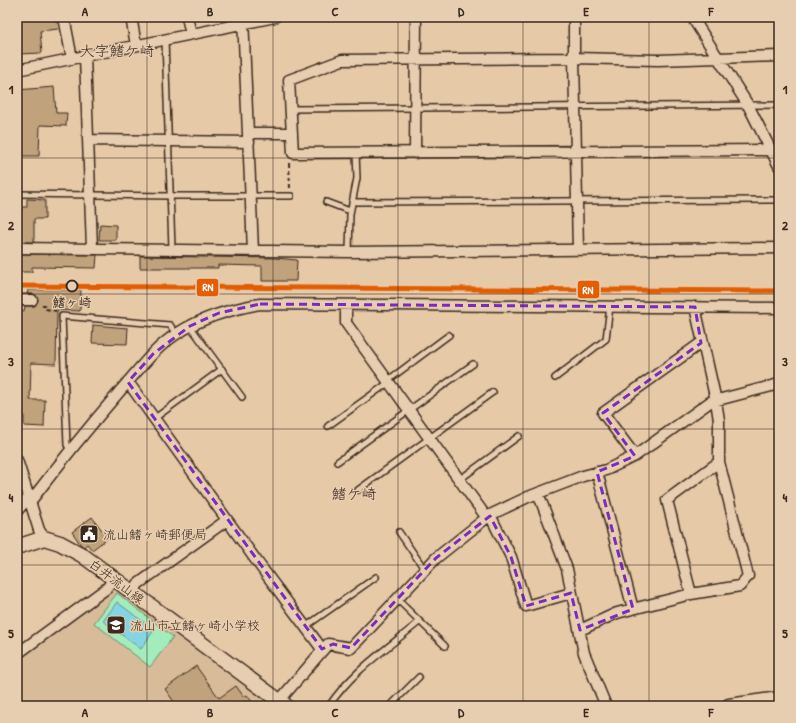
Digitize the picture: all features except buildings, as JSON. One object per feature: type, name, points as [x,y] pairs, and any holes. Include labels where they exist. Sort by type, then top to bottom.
[{"type":"main road","points":[[17,547],[44,538]]},
{"type":"main road","name":"白井流山線","points":[[44,538],[60,543],[82,555],[279,704]]},
{"type":"main road","points":[[729,706],[779,699]]},
{"type":"street","points":[[64,17],[72,59]]},
{"type":"street","points":[[131,17],[136,44]]},
{"type":"street","points":[[187,17],[191,34]]},
{"type":"street","points":[[17,70],[136,44],[191,34],[244,20],[275,17]]},
{"type":"street","points":[[415,153],[416,17]]},
{"type":"street","points":[[574,17],[574,106],[578,250]]},
{"type":"street","points":[[692,17],[748,105],[774,150],[779,166]]},
{"type":"street","points":[[244,20],[253,251]]},
{"type":"street","points":[[85,56],[92,248]]},
{"type":"street","points":[[774,150],[293,153],[289,80],[342,60],[574,58],[658,60],[779,56]]},
{"type":"street","points":[[88,140],[168,141],[248,137],[291,132]]},
{"type":"street","points":[[17,248],[349,252],[779,248]]},
{"type":"street","points":[[17,300],[32,300]]},
{"type":"street","points":[[17,511],[29,500],[70,449],[140,367],[176,334],[219,313],[260,304],[779,308]]},
{"type":"street","points":[[346,305],[346,323],[428,439],[488,517],[511,557],[526,606],[571,593]]},
{"type":"street","points":[[580,630],[617,613],[691,594],[740,586],[748,576],[719,462],[719,420],[716,401],[701,342],[695,307]]},
{"type":"street","points":[[635,456],[603,413],[701,342]]},
{"type":"street","points":[[128,382],[322,649]]},
{"type":"street","points":[[279,704],[322,649],[328,644],[351,648],[398,600],[436,558],[488,517],[538,493],[596,472],[606,470],[635,456],[710,402],[779,384]]},
{"type":"street","points":[[17,460],[39,530],[44,538]]},
{"type":"street","points":[[691,594],[667,500],[719,462]]},
{"type":"street","points":[[596,472],[633,609]]},
{"type":"street","points":[[538,493],[567,569],[584,653],[606,706]]},
{"type":"street","points":[[133,593],[138,584],[227,520]]},
{"type":"street","points":[[17,654],[107,588],[114,579]]},
{"type":"lane","points":[[165,39],[172,249]]},
{"type":"lane","points":[[290,109],[779,105]]},
{"type":"lane","points":[[349,252],[350,211],[357,178],[356,153]]},
{"type":"lane","points":[[17,194],[291,196]]},
{"type":"lane","points":[[352,202],[779,200]]},
{"type":"lane","points":[[326,202],[350,211]]},
{"type":"lane","points":[[555,378],[606,339],[610,306]]},
{"type":"lane","points":[[70,449],[67,445],[62,316],[170,325],[176,334]]},
{"type":"lane","points":[[190,326],[242,397]]},
{"type":"lane","points":[[328,426],[449,335]]},
{"type":"lane","points":[[337,462],[473,364]]},
{"type":"lane","points":[[155,418],[222,369]]},
{"type":"lane","points":[[358,490],[493,392]]},
{"type":"lane","points":[[459,480],[519,436]]},
{"type":"lane","points":[[399,532],[425,570]]},
{"type":"lane","points":[[305,627],[376,577]]},
{"type":"lane","points":[[398,600],[445,646]]},
{"type":"lane","points":[[329,706],[337,693],[364,668],[419,622]]},
{"type":"lane","points":[[390,706],[419,677]]},
{"type":"path","points":[[291,196],[289,156],[293,153]]},
{"type":"path","points":[[32,300],[33,304],[45,305],[46,309],[58,311],[62,316]]},
{"type":"highlighted area","points":[[260,304],[695,307],[701,343],[603,413],[635,456],[597,472],[633,609],[580,630],[571,593],[526,606],[511,557],[490,516],[436,558],[351,648],[333,644],[322,649],[128,382],[153,354],[190,326],[219,313]]},
{"type":"shaded area","name":"流山市立鰭ヶ崎小学校","points":[[112,590],[120,591],[263,697],[262,706],[17,706],[17,660]]},
{"type":"green space","points":[[117,593],[173,637],[150,667],[94,623]]},
{"type":"water","points":[[117,602],[154,630],[141,649],[103,621]]},
{"type":"transit line","name":"RN","points":[[17,286],[779,291]]},
{"type":"place","name":"鰭ヶ崎","points":[[72,286]]},
{"type":"place","name":"流山鰭ヶ崎郵便局","points":[[89,534]]},
{"type":"place","name":"流山市立鰭ヶ崎小学校","points":[[116,625]]},
{"type":"district","name":"大字鰭ケ崎","points":[[117,51]]},
{"type":"district","name":"鰭ケ崎","points":[[354,494]]}]
